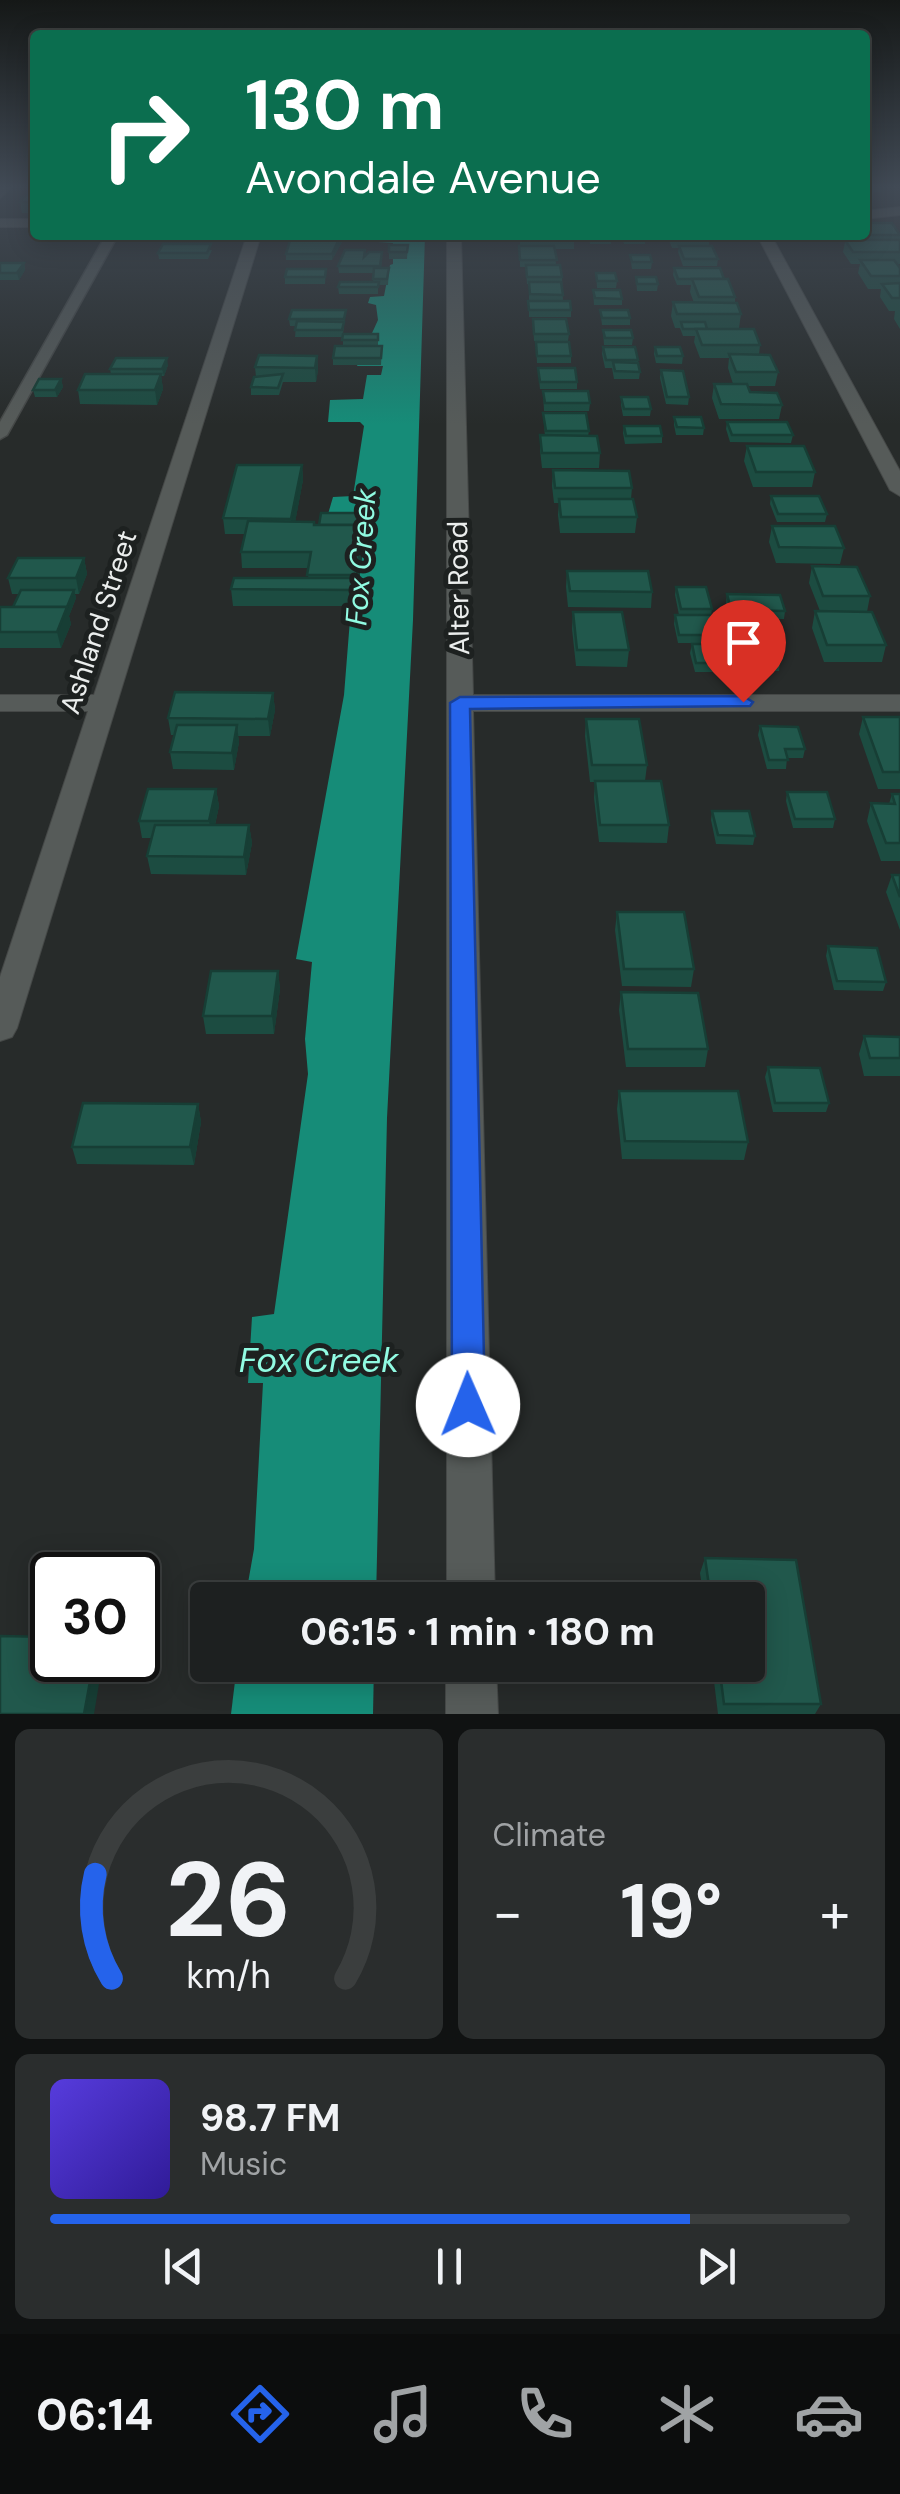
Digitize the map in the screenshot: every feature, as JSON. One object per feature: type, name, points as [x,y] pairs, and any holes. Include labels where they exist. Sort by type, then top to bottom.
[{"type":"street","name":"Ashland Street","points":[[0,1028],[244,265]]},
{"type":"street","name":"Alter Road","points":[[454,265],[470,1582]]},
{"type":"street","points":[[780,265],[900,490]]},
{"type":"street","points":[[460,703],[900,702]]},
{"type":"street","points":[[0,704],[104,704]]},
{"type":"street","points":[[471,1682],[472,1714]]},
{"type":"lane","points":[[0,435],[95,265]]},
{"type":"water","name":"Fox Creek","points":[[390,265],[424,265],[413,620],[387,1118],[376,1582],[248,1582],[254,1549],[263,1383],[248,1383],[252,1317],[274,1314],[308,1074],[305,1039],[312,962],[296,959],[344,695],[351,607],[356,606],[364,542],[360,538],[362,521],[326,521],[333,497],[353,496],[364,426],[360,422],[328,422],[330,400],[363,399],[367,375],[381,375],[383,366],[357,366],[378,320],[376,305],[368,303],[370,297],[384,296]]},
{"type":"water","points":[[235,1682],[374,1682],[373,1714],[231,1714]]},
{"type":"building","points":[[0,265],[23,265],[17,273],[0,273]]},
{"type":"building","points":[[526,265],[560,265],[562,277],[527,277]]},
{"type":"building","points":[[863,265],[900,268],[900,276],[871,276]]},
{"type":"building","points":[[374,268],[389,268],[387,279],[373,279]]},
{"type":"building","points":[[674,268],[720,268],[724,279],[678,279]]},
{"type":"building","points":[[287,269],[326,269],[325,277],[285,277]]},
{"type":"building","points":[[596,273],[615,273],[617,281],[597,281]]},
{"type":"building","points":[[636,277],[656,277],[658,284],[637,284]]},
{"type":"building","points":[[692,279],[728,279],[735,297],[699,297]]},
{"type":"building","points":[[340,282],[379,282],[378,287],[338,287]]},
{"type":"building","points":[[529,282],[561,282],[563,295],[530,294]]},
{"type":"building","points":[[900,283],[900,298],[892,298],[882,284]]},
{"type":"building","points":[[593,290],[620,290],[622,299],[595,298]]},
{"type":"building","points":[[528,301],[570,301],[571,310],[529,310]]},
{"type":"building","points":[[673,302],[737,303],[741,314],[677,314]]},
{"type":"building","points":[[292,310],[346,310],[344,319],[289,319]]},
{"type":"building","points":[[600,310],[628,310],[630,318],[602,318]]},
{"type":"building","points":[[533,319],[566,319],[569,334],[534,334]]},
{"type":"building","points":[[297,321],[344,322],[342,330],[295,330]]},
{"type":"building","points":[[681,322],[705,322],[707,329],[683,329]]},
{"type":"building","points":[[696,329],[754,329],[760,345],[702,345]]},
{"type":"building","points":[[603,330],[631,330],[633,338],[605,338]]},
{"type":"building","points":[[343,334],[378,334],[378,340],[342,340]]},
{"type":"building","points":[[536,342],[569,342],[571,356],[537,356]]},
{"type":"building","points":[[335,346],[382,346],[381,358],[333,358]]},
{"type":"building","points":[[603,347],[635,347],[638,360],[606,360]]},
{"type":"building","points":[[655,347],[680,347],[683,356],[657,356]]},
{"type":"building","points":[[729,354],[770,355],[778,372],[736,372]]},
{"type":"building","points":[[259,355],[317,356],[315,368],[255,367]]},
{"type":"building","points":[[116,358],[167,358],[162,369],[110,369]]},
{"type":"building","points":[[613,362],[638,363],[640,372],[615,371]]},
{"type":"building","points":[[538,368],[575,368],[577,382],[540,382]]},
{"type":"building","points":[[661,370],[683,371],[689,397],[667,397]]},
{"type":"building","points":[[85,374],[161,374],[155,390],[78,390]]},
{"type":"building","points":[[283,374],[278,388],[251,387],[254,377]]},
{"type":"building","points":[[39,379],[61,379],[55,390],[33,390]]},
{"type":"building","points":[[714,384],[747,384],[750,392],[777,393],[782,405],[721,404]]},
{"type":"building","points":[[543,391],[588,391],[590,403],[545,403]]},
{"type":"building","points":[[621,397],[648,397],[651,409],[624,409]]},
{"type":"building","points":[[543,413],[586,413],[589,431],[546,431]]},
{"type":"building","points":[[674,417],[701,417],[704,428],[677,427]]},
{"type":"building","points":[[727,422],[787,422],[793,435],[732,435]]},
{"type":"building","points":[[624,426],[660,426],[662,436],[626,436]]},
{"type":"building","points":[[540,435],[597,436],[600,453],[542,453]]},
{"type":"building","points":[[747,446],[804,446],[815,472],[756,472]]},
{"type":"building","points":[[237,465],[302,465],[291,519],[223,518]]},
{"type":"building","points":[[553,470],[629,471],[632,488],[555,488]]},
{"type":"building","points":[[771,496],[819,496],[827,514],[778,514]]},
{"type":"building","points":[[559,499],[633,499],[637,517],[561,517]]},
{"type":"building","points":[[321,513],[361,513],[360,525],[319,525]]},
{"type":"building","points":[[248,521],[362,525],[357,575],[307,575],[311,552],[241,552]]},
{"type":"building","points":[[772,526],[835,526],[844,548],[779,547]]},
{"type":"building","points":[[18,558],[84,558],[76,578],[8,578]]},
{"type":"building","points":[[812,566],[857,567],[870,596],[823,596]]},
{"type":"building","points":[[567,571],[648,571],[652,592],[570,591]]},
{"type":"building","points":[[234,578],[355,578],[354,590],[231,589]]},
{"type":"building","points":[[676,587],[706,587],[712,609],[681,609]]},
{"type":"building","points":[[21,590],[74,590],[67,607],[13,607]]},
{"type":"building","points":[[727,594],[780,595],[785,611],[731,610]]},
{"type":"building","points":[[0,607],[67,607],[57,632],[0,632]]},
{"type":"building","points":[[815,611],[872,612],[886,645],[827,645]]},
{"type":"building","points":[[573,612],[622,612],[629,650],[577,650]]},
{"type":"building","points":[[675,615],[714,615],[719,635],[679,635]]},
{"type":"building","points":[[692,644],[724,644],[729,663],[696,663]]},
{"type":"building","points":[[740,644],[775,645],[780,662],[745,662]]},
{"type":"building","points":[[175,692],[273,693],[268,719],[168,718]]},
{"type":"building","points":[[863,717],[900,717],[900,772],[883,772]]},
{"type":"building","points":[[586,719],[639,719],[647,765],[592,765]]},
{"type":"building","points":[[177,725],[237,725],[232,753],[170,752]]},
{"type":"building","points":[[760,726],[798,727],[805,749],[785,749],[788,760],[769,760]]},
{"type":"building","points":[[595,781],[661,781],[669,825],[600,825]]},
{"type":"building","points":[[148,789],[216,789],[209,821],[139,821]]},
{"type":"building","points":[[787,792],[827,792],[835,819],[795,819]]},
{"type":"building","points":[[892,794],[900,794],[900,843],[886,843],[871,803],[895,804]]},
{"type":"building","points":[[712,811],[749,811],[755,836],[718,835]]},
{"type":"building","points":[[155,825],[249,825],[244,857],[147,856]]},
{"type":"building","points":[[892,875],[900,875],[900,897]]},
{"type":"building","points":[[617,912],[684,912],[694,969],[624,969]]},
{"type":"building","points":[[828,946],[877,948],[886,982],[837,981]]},
{"type":"building","points":[[211,971],[278,971],[272,1016],[203,1016]]},
{"type":"building","points":[[621,992],[698,993],[708,1049],[628,1049]]},
{"type":"building","points":[[864,1036],[900,1037],[900,1058],[870,1058]]},
{"type":"building","points":[[768,1067],[820,1068],[829,1103],[775,1103]]},
{"type":"building","points":[[619,1091],[738,1091],[748,1142],[625,1141]]},
{"type":"building","points":[[83,1103],[198,1104],[190,1147],[72,1147]]},
{"type":"building","points":[[705,1558],[796,1560],[821,1704],[724,1704],[721,1682],[765,1682],[765,1582],[708,1582]]},
{"type":"building","points":[[0,1636],[30,1637],[30,1682],[90,1682],[84,1714],[0,1714]]},
{"type":"route","points":[[468,1405],[460,703],[743,702]]}]
